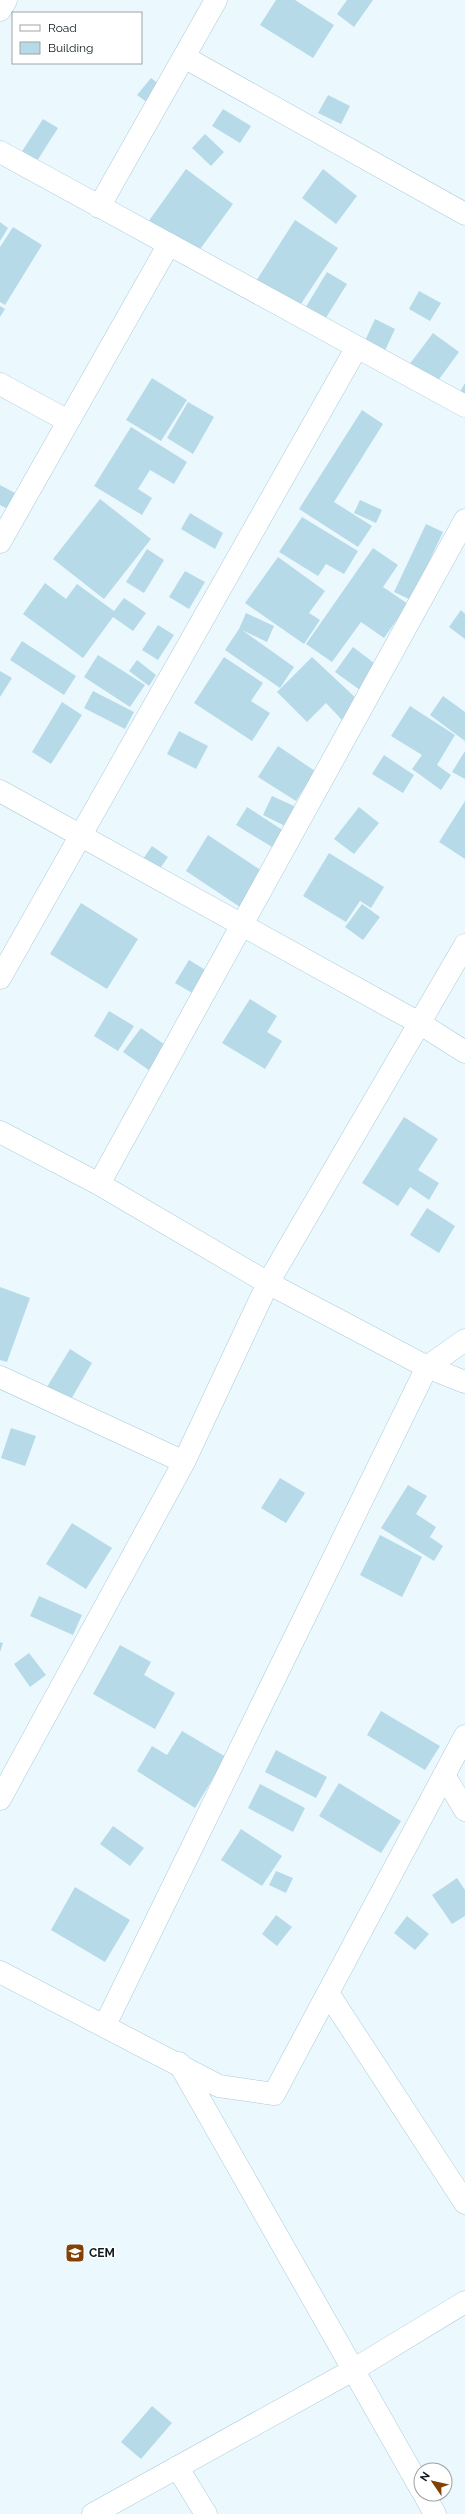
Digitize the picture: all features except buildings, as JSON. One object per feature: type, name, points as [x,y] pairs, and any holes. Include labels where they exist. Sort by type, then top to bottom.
[{"type":"street","points":[[0,10],[6,0]]},
{"type":"street","points":[[99,207],[216,0]]},
{"type":"street","points":[[184,57],[465,214]]},
{"type":"street","points":[[0,152],[465,406]]},
{"type":"street","points":[[0,542],[169,244]]},
{"type":"street","points":[[0,978],[357,347]]},
{"type":"street","points":[[0,384],[68,421]]},
{"type":"street","points":[[99,1184],[465,520]]},
{"type":"street","points":[[0,791],[421,1024],[465,1052]]},
{"type":"street","points":[[0,1799],[184,1462],[268,1283],[421,1024],[465,945]]},
{"type":"street","points":[[0,1132],[99,1184],[268,1283],[427,1367],[465,1382]]},
{"type":"street","points":[[105,2025],[427,1367],[465,1340]]},
{"type":"street","points":[[0,1377],[184,1462]]},
{"type":"street","points":[[0,1972],[179,2063],[219,2086],[274,2094],[465,1736]]},
{"type":"street","points":[[444,1775],[465,1810]]},
{"type":"street","points":[[328,1993],[465,2203]]},
{"type":"street","points":[[179,2063],[413,2476]]},
{"type":"street","points":[[93,2514],[353,2370],[465,2302]]},
{"type":"street","points":[[177,2468],[206,2514]]},
{"type":"street","points":[[428,2502],[435,2514]]},
{"type":"place","name":"CEM","points":[[75,2253]]}]
